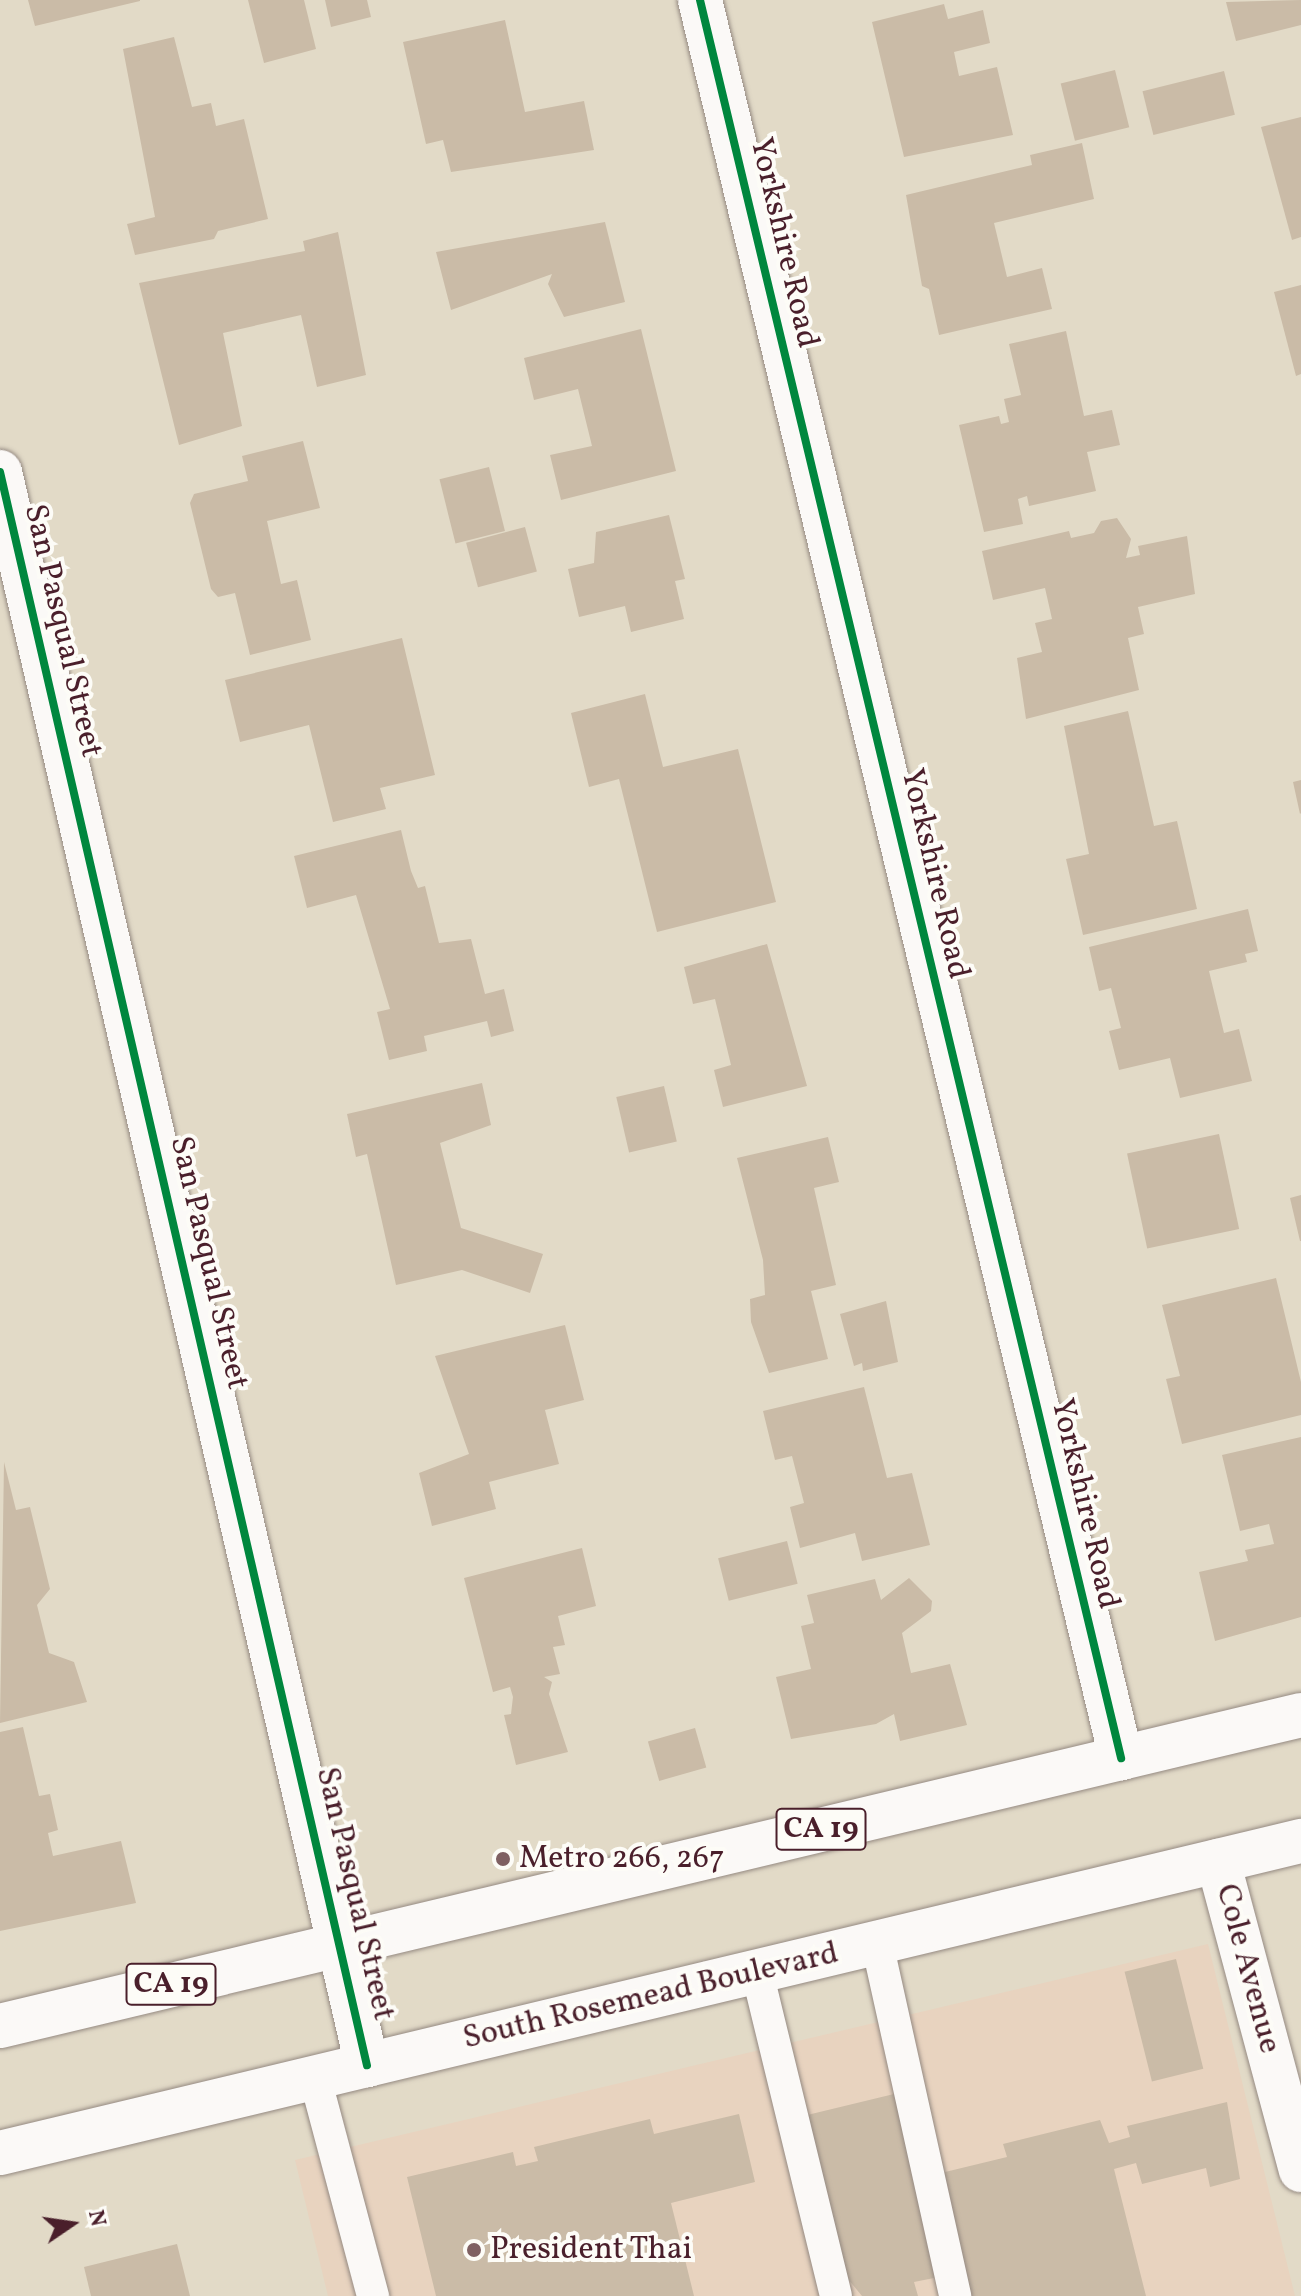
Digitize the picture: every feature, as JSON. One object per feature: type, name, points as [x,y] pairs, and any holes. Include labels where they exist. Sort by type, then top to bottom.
[{"type":"street","name":"Yorkshire Road","points":[[700,0],[1121,1758]]},
{"type":"street","name":"San Pasqual Street","points":[[0,472],[367,2065]]},
{"type":"street","name":"CA 19","points":[[0,2026],[1301,1715]]},
{"type":"street","name":"South Rosemead Boulevard","points":[[0,2153],[1301,1841]]},
{"type":"street","name":"Cole Avenue","points":[[1218,1861],[1301,2170]]},
{"type":"lane","points":[[877,1943],[955,2296]]},
{"type":"lane","points":[[757,1972],[836,2296]]},
{"type":"lane","points":[[315,2078],[373,2296]]},
{"type":"shaded area","points":[[1208,1944],[1295,2296],[328,2296],[295,2160]]},
{"type":"building","points":[[28,0],[140,0],[140,1],[35,26]]},
{"type":"building","points":[[248,0],[304,0],[316,49],[264,63]]},
{"type":"building","points":[[325,0],[367,0],[371,17],[331,27]]},
{"type":"building","points":[[1301,0],[1301,25],[1236,41],[1226,2]]},
{"type":"building","points":[[944,4],[948,19],[983,10],[990,43],[954,52],[959,76],[997,67],[1013,135],[904,157],[872,22]]},
{"type":"building","points":[[505,20],[525,112],[584,101],[594,150],[451,172],[443,140],[426,144],[403,42]]},
{"type":"building","points":[[174,37],[192,107],[211,103],[216,126],[244,119],[268,219],[218,231],[214,239],[135,255],[127,224],[155,217],[123,49]]},
{"type":"building","points":[[1115,70],[1129,127],[1075,141],[1061,84]]},
{"type":"building","points":[[1224,71],[1235,115],[1153,135],[1142,91]]},
{"type":"building","points":[[1301,117],[1301,237],[1292,240],[1261,127]]},
{"type":"building","points":[[1082,143],[1094,199],[994,223],[1007,277],[1042,268],[1052,309],[939,335],[929,289],[922,286],[906,195],[1032,165],[1030,155]]},
{"type":"building","points":[[605,222],[625,302],[564,317],[548,284],[552,274],[451,310],[436,252]]},
{"type":"building","points":[[338,232],[366,375],[317,387],[301,315],[223,333],[242,426],[179,445],[139,283],[305,251],[303,241]]},
{"type":"building","points":[[1301,285],[1301,374],[1296,376],[1274,292]]},
{"type":"building","points":[[641,329],[676,471],[561,500],[550,455],[592,446],[578,389],[534,400],[524,358]]},
{"type":"building","points":[[1066,331],[1084,416],[1112,410],[1120,445],[1087,452],[1096,491],[1029,506],[1027,496],[1018,499],[1023,524],[984,532],[959,425],[999,416],[1001,424],[1009,422],[1004,399],[1021,395],[1009,344]]},
{"type":"building","points":[[303,441],[320,508],[267,521],[281,584],[297,580],[311,640],[250,655],[235,593],[218,597],[211,589],[190,503],[194,494],[248,481],[242,456]]},
{"type":"building","points":[[489,467],[505,531],[455,543],[440,479]]},
{"type":"building","points":[[669,515],[685,579],[675,581],[684,619],[631,632],[625,606],[579,617],[568,569],[594,563],[596,532]]},
{"type":"building","points":[[1117,518],[1131,539],[1126,558],[1140,555],[1138,546],[1187,536],[1195,594],[1138,607],[1144,634],[1128,638],[1139,690],[1026,719],[1017,658],[1042,652],[1035,623],[1052,619],[1045,588],[993,600],[982,551],[1069,531],[1071,538],[1094,533],[1101,521]]},
{"type":"building","points":[[525,527],[537,571],[478,587],[466,543]]},
{"type":"building","points":[[402,638],[435,775],[380,788],[386,809],[333,822],[309,725],[240,742],[225,680]]},
{"type":"building","points":[[645,694],[663,767],[738,749],[776,902],[657,932],[619,779],[589,787],[571,713]]},
{"type":"building","points":[[1128,711],[1154,826],[1177,821],[1197,909],[1083,935],[1066,859],[1089,854],[1064,726]]},
{"type":"building","points":[[1301,780],[1301,813],[1300,814],[1293,782]]},
{"type":"building","points":[[401,830],[418,888],[425,886],[439,943],[471,939],[485,994],[504,989],[514,1031],[491,1037],[487,1021],[424,1036],[427,1051],[389,1060],[377,1012],[390,1009],[356,895],[307,908],[294,856]]},
{"type":"building","points":[[1248,909],[1258,951],[1245,954],[1247,962],[1209,971],[1224,1033],[1239,1029],[1252,1081],[1180,1098],[1170,1058],[1119,1070],[1109,1031],[1121,1028],[1111,988],[1099,991],[1089,947]]},
{"type":"building","points":[[767,944],[807,1086],[723,1107],[714,1070],[731,1065],[715,999],[693,1004],[684,967]]},
{"type":"building","points":[[482,1083],[491,1125],[440,1143],[461,1228],[543,1254],[530,1293],[462,1270],[396,1285],[367,1154],[356,1157],[347,1114]]},
{"type":"building","points":[[664,1086],[677,1142],[629,1153],[616,1097]]},
{"type":"building","points":[[1219,1134],[1239,1229],[1147,1248],[1127,1154]]},
{"type":"building","points":[[828,1137],[839,1182],[814,1188],[836,1285],[811,1291],[828,1359],[769,1373],[751,1322],[750,1299],[765,1295],[763,1260],[737,1158]]},
{"type":"building","points":[[1301,1195],[1301,1241],[1300,1241],[1290,1198]]},
{"type":"building","points":[[1276,1278],[1301,1382],[1301,1415],[1182,1444],[1166,1379],[1180,1376],[1162,1305]]},
{"type":"building","points":[[886,1301],[898,1362],[863,1371],[862,1363],[854,1366],[840,1314]]},
{"type":"building","points":[[565,1325],[584,1400],[545,1410],[559,1464],[489,1482],[496,1509],[432,1526],[419,1473],[469,1454],[435,1356]]},
{"type":"building","points":[[864,1387],[887,1478],[912,1473],[930,1545],[862,1561],[855,1533],[800,1548],[790,1507],[804,1503],[792,1456],[775,1460],[763,1411]]},
{"type":"building","points":[[1301,1437],[1301,1617],[1215,1641],[1199,1572],[1248,1561],[1245,1550],[1274,1544],[1269,1524],[1240,1531],[1222,1455]]},
{"type":"building","points":[[4,1462],[16,1510],[30,1507],[50,1589],[37,1605],[49,1653],[74,1662],[87,1702],[0,1723]]},
{"type":"building","points":[[787,1541],[798,1584],[729,1601],[718,1558]]},
{"type":"building","points":[[582,1548],[596,1606],[558,1616],[565,1645],[553,1647],[560,1674],[544,1677],[552,1682],[549,1694],[568,1752],[516,1765],[504,1715],[511,1714],[513,1697],[510,1687],[493,1692],[464,1578]]},
{"type":"building","points":[[909,1578],[932,1601],[931,1611],[902,1633],[911,1673],[950,1664],[967,1725],[900,1741],[894,1714],[876,1724],[791,1739],[776,1677],[811,1669],[801,1626],[814,1623],[807,1595],[875,1579],[881,1600]]},
{"type":"building","points":[[23,1727],[39,1796],[50,1794],[58,1830],[48,1833],[53,1856],[121,1841],[136,1903],[0,1931],[0,1732]]},
{"type":"building","points":[[695,1728],[706,1767],[659,1781],[648,1742]]},
{"type":"building","points":[[1176,1959],[1203,2069],[1152,2081],[1125,1972]]},
{"type":"building","points":[[894,2094],[939,2277],[914,2282],[918,2296],[862,2296],[834,2262],[799,2117]]},
{"type":"building","points":[[1227,2102],[1240,2179],[1210,2187],[1206,2168],[1142,2184],[1136,2163],[1114,2169],[1146,2296],[971,2296],[941,2173],[1007,2157],[1003,2144],[1100,2120],[1109,2143],[1130,2137],[1127,2126]]},
{"type":"building","points":[[739,2114],[755,2182],[671,2203],[694,2296],[436,2296],[407,2177],[513,2152],[516,2166],[538,2161],[534,2147],[650,2119],[654,2134]]},
{"type":"building","points":[[177,2244],[190,2296],[91,2296],[84,2267]]},
{"type":"cycle path","points":[[700,0],[1121,1758]]},
{"type":"cycle path","points":[[0,472],[367,2065]]},
{"type":"place","name":"Metro 266, 267","points":[[503,1859]]},
{"type":"place","name":"President Thai","points":[[474,2250]]}]
